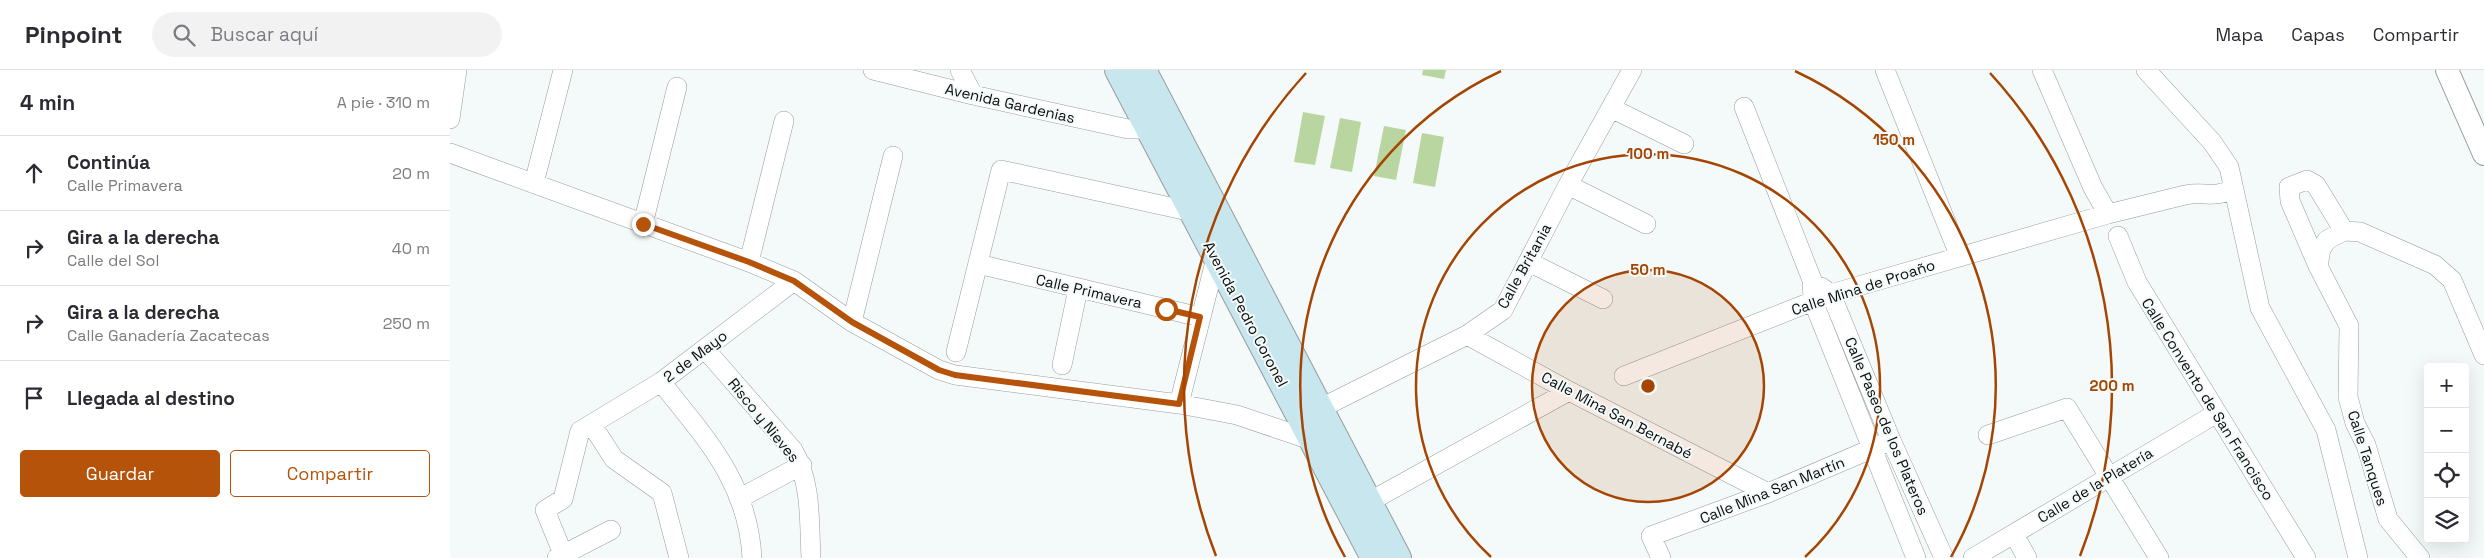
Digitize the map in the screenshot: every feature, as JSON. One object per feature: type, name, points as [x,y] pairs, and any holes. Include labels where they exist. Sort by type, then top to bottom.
[{"type":"main road","name":"Avenida Pedro Coronel","points":[[1118,70],[1193,212],[1224,247],[1321,408],[1398,558]]},
{"type":"main road","name":"Avenida Pedro Coronel","points":[[1143,70],[1311,440],[1374,558]]},
{"type":"street","points":[[534,183],[563,70]]},
{"type":"street","name":"Avenida Gardenias","points":[[873,70],[973,95],[1128,129],[1148,129]]},
{"type":"street","points":[[960,70],[973,95]]},
{"type":"street","name":"Calle Britania","points":[[1321,408],[1467,335],[1503,310],[1568,185],[1632,70]]},
{"type":"street","points":[[1885,70],[1960,257]]},
{"type":"street","points":[[2042,70],[2093,188],[2108,214]]},
{"type":"street","points":[[2146,70],[2212,142],[2229,167],[2260,308],[2326,430],[2358,558]]},
{"type":"street","points":[[2447,70],[2484,154]]},
{"type":"street","points":[[450,119],[455,72]]},
{"type":"street","points":[[643,224],[677,87]]},
{"type":"street","points":[[1744,107],[1812,280],[1812,301]]},
{"type":"street","points":[[1611,108],[1684,144]]},
{"type":"street","points":[[749,262],[784,121]]},
{"type":"street","points":[[450,153],[749,262],[794,281],[852,322],[939,370],[955,375],[1179,404],[1237,415],[1311,440]]},
{"type":"street","points":[[852,322],[893,156]]},
{"type":"street","points":[[956,352],[1001,170],[1193,212]]},
{"type":"street","name":"Calle Tanques","points":[[2352,232],[2316,185],[2307,180],[2289,187],[2290,201],[2318,266],[2349,326],[2348,398],[2355,423],[2366,445],[2388,520],[2420,558]]},
{"type":"street","points":[[1568,185],[1646,224]]},
{"type":"street","name":"Calle Mina de Proaño","points":[[1624,376],[1830,294],[2108,214],[2195,192],[2212,196],[2234,189]]},
{"type":"street","points":[[2318,266],[2321,249],[2327,240],[2352,232],[2435,265],[2452,280],[2484,355]]},
{"type":"street","name":"Calle Convento de San Francisco","points":[[2118,236],[2137,282],[2306,558]]},
{"type":"street","points":[[1179,404],[1200,317],[1224,247]]},
{"type":"street","points":[[1529,262],[1603,299]]},
{"type":"street","name":"Calle Primavera","points":[[978,264],[1078,290],[1200,317]]},
{"type":"street","points":[[1812,280],[1830,294]]},
{"type":"street","name":"2 de Mayo","points":[[560,557],[545,510],[563,499],[580,431],[661,382],[794,281]]},
{"type":"street","points":[[1062,365],[1078,290]]},
{"type":"street","name":"Calle Paseo de los Plateros","points":[[1830,294],[1891,440],[1944,558]]},
{"type":"street","name":"Calle Paseo de los Plateros","points":[[1812,301],[1916,558]]},
{"type":"street","name":"Calle Mina San Bernabé","points":[[1467,335],[1569,391],[1768,493]]},
{"type":"street","name":"Risco y Nieves","points":[[705,349],[793,450],[802,465],[807,487],[811,558]]},
{"type":"street","name":"2 de Mayo","points":[[661,382],[716,452],[736,484],[751,544],[752,558]]},
{"type":"street","points":[[1369,502],[1569,391]]},
{"type":"street","points":[[1988,435],[2067,408],[2110,475],[2159,558]]},
{"type":"street","name":"Calle de la Platería","points":[[1973,558],[2217,413]]},
{"type":"street","points":[[592,425],[614,459],[662,493],[679,558]]},
{"type":"street","name":"Calle Mina San Martín","points":[[1661,558],[1651,536],[1768,493],[1891,440]]},
{"type":"street","points":[[740,498],[802,465]]},
{"type":"street","points":[[560,557],[611,530]]},
{"type":"street","points":[[2014,534],[2027,558]]},
{"type":"green space","points":[[1423,70],[1446,70],[1444,79],[1422,75]]},
{"type":"green space","points":[[1303,112],[1325,116],[1315,165],[1294,162]]},
{"type":"green space","points":[[1340,118],[1361,122],[1352,172],[1330,168]]},
{"type":"green space","points":[[1384,126],[1406,130],[1396,180],[1374,176]]},
{"type":"green space","points":[[1422,133],[1444,137],[1435,187],[1413,183]]},
{"type":"route","points":[[643,224],[749,262],[794,281],[852,322],[939,370],[955,375],[1179,404],[1200,317],[1166,309]]}]
